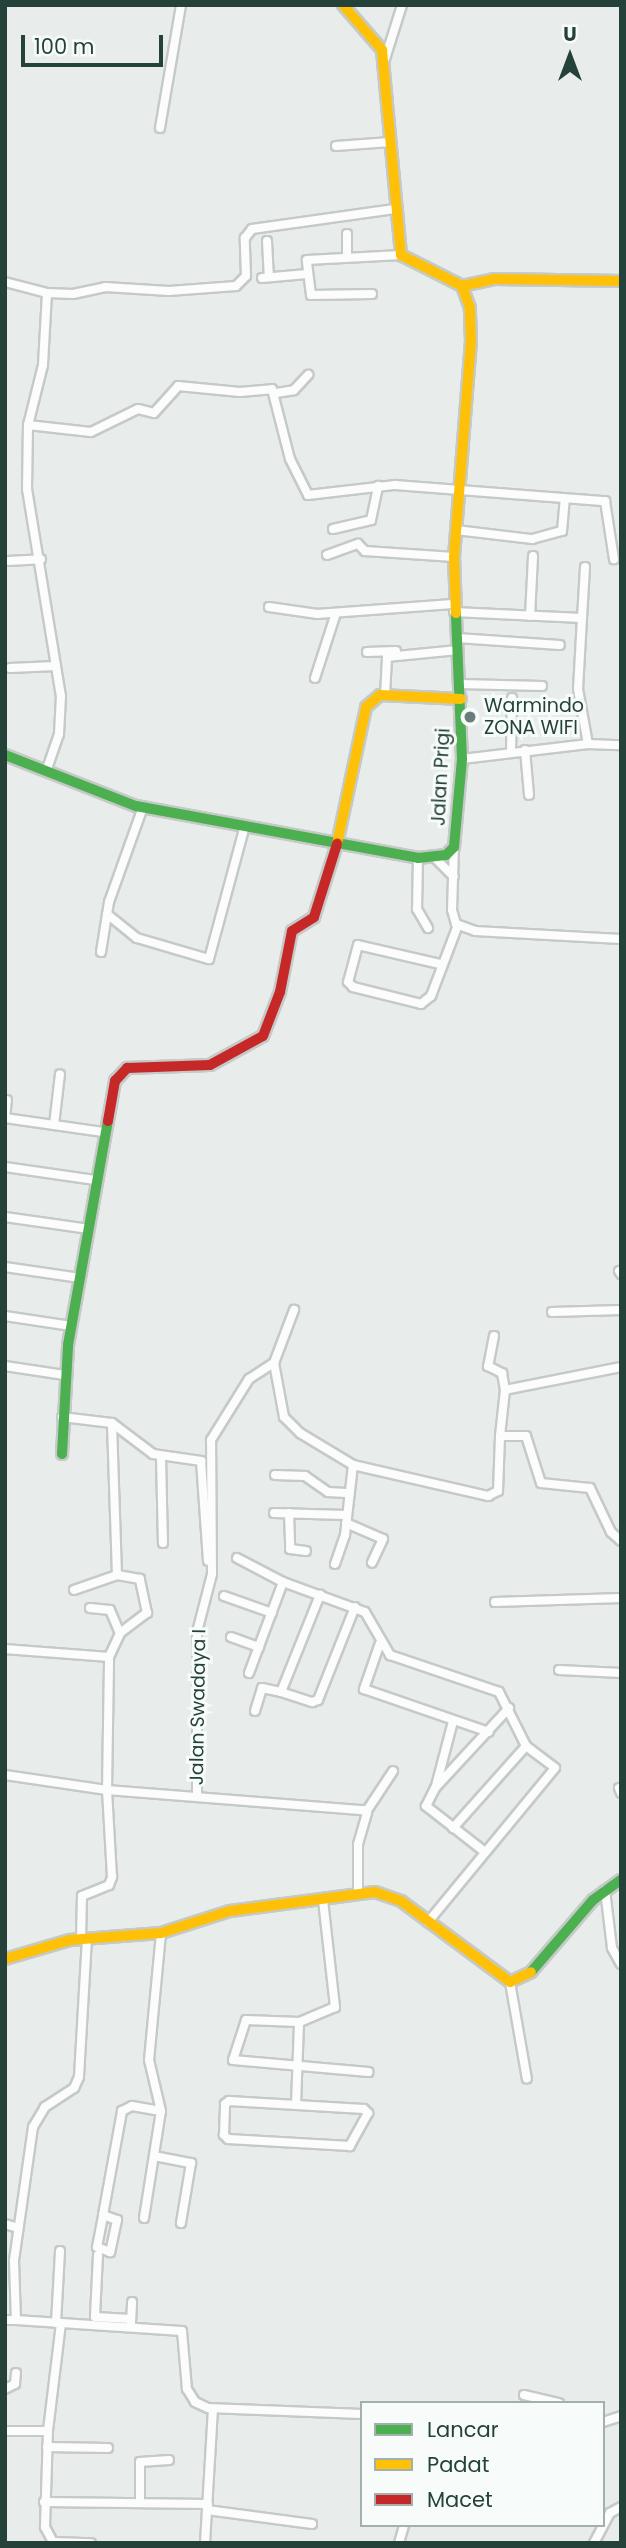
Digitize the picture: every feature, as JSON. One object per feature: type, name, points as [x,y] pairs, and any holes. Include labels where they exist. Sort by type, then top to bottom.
[{"type":"street","points":[[160,128],[181,5]]},
{"type":"street","points":[[343,5],[377,42],[384,61],[401,255]]},
{"type":"street","points":[[384,61],[402,5]]},
{"type":"street","points":[[336,146],[390,142]]},
{"type":"street","points":[[5,282],[47,293],[74,294],[105,287],[169,291],[236,286],[246,276],[245,238],[252,229],[395,209]]},
{"type":"street","points":[[347,234],[347,257]]},
{"type":"street","points":[[267,241],[266,278],[307,274]]},
{"type":"street","points":[[372,294],[311,295],[307,274],[309,258],[401,255],[462,286],[495,279],[621,281]]},
{"type":"street","name":"Jalan Prigi","points":[[436,859],[454,847],[462,759],[454,557],[456,491],[471,342],[470,308],[462,286]]},
{"type":"street","points":[[47,293],[44,365],[29,425],[27,489],[41,559],[56,666],[60,726],[47,769]]},
{"type":"street","points":[[29,425],[91,432],[138,410],[154,413],[178,386],[276,393],[294,390],[308,375]]},
{"type":"street","points":[[276,393],[286,444],[305,493],[311,496],[378,486],[605,501],[614,559]]},
{"type":"street","points":[[333,529],[371,520],[378,486]]},
{"type":"street","points":[[456,530],[532,539],[562,531],[565,499]]},
{"type":"street","points":[[327,555],[358,544],[365,551],[454,557]]},
{"type":"street","points":[[530,617],[533,556]]},
{"type":"street","points":[[8,561],[41,559]]},
{"type":"street","points":[[585,567],[578,689],[588,744]]},
{"type":"street","points":[[269,607],[336,613],[454,608],[530,617],[582,618]]},
{"type":"street","points":[[315,678],[336,613]]},
{"type":"street","points":[[385,696],[387,657],[457,645]]},
{"type":"street","points":[[367,652],[457,645],[559,645]]},
{"type":"street","points":[[10,668],[56,666]]},
{"type":"street","points":[[460,684],[541,686]]},
{"type":"street","points":[[62,1454],[64,1375],[103,1132],[115,1081],[123,1069],[197,1068],[263,1036],[278,1001],[292,931],[314,917],[338,840],[366,707],[372,698],[385,696],[461,699]]},
{"type":"street","points":[[511,752],[512,698]]},
{"type":"street","points":[[462,759],[588,744],[621,745]]},
{"type":"street","points":[[525,750],[529,795]]},
{"type":"street","points":[[5,755],[47,769],[103,796],[143,807],[338,840],[418,858],[436,859],[454,877]]},
{"type":"street","points":[[101,951],[107,914],[143,807]]},
{"type":"street","points":[[107,914],[137,938],[209,959],[245,826]]},
{"type":"street","points":[[440,964],[358,945],[348,982],[354,988],[421,1004],[431,996],[440,964],[451,948],[458,925],[452,910],[454,847]]},
{"type":"street","points":[[418,858],[417,909],[428,928]]},
{"type":"street","points":[[458,925],[475,931],[621,939]]},
{"type":"street","points":[[54,1125],[60,1074]]},
{"type":"street","points":[[7,1100],[5,1118],[103,1132]]},
{"type":"street","points":[[5,1167],[95,1180]]},
{"type":"street","points":[[5,1216],[89,1229]]},
{"type":"street","points":[[5,1267],[80,1278]]},
{"type":"street","points":[[552,1312],[621,1310]]},
{"type":"street","points":[[294,1311],[274,1363],[284,1417],[300,1433],[354,1465],[492,1496],[498,1490],[505,1390],[502,1373],[488,1366],[494,1336]]},
{"type":"street","points":[[5,1316],[71,1326]]},
{"type":"street","name":"Jalan Swadaya I","points":[[197,1796],[197,1632],[212,1574],[215,1429],[249,1380],[274,1363]]},
{"type":"street","points":[[5,1366],[64,1375]]},
{"type":"street","points":[[505,1390],[621,1367]]},
{"type":"street","points":[[62,1413],[112,1423],[161,1457],[198,1460],[204,1464],[212,1574]]},
{"type":"street","points":[[112,1423],[117,1574]]},
{"type":"street","points":[[500,1436],[526,1436],[541,1482],[590,1488],[611,1532],[621,1541]]},
{"type":"street","points":[[161,1457],[163,1543]]},
{"type":"street","points":[[335,1564],[346,1519],[354,1465]]},
{"type":"street","points":[[275,1475],[304,1476],[328,1492],[349,1493]]},
{"type":"street","points":[[274,1513],[346,1519],[383,1539],[372,1563]]},
{"type":"street","points":[[289,1513],[289,1548],[306,1551]]},
{"type":"street","points":[[237,1558],[283,1582],[355,1607],[369,1617],[380,1643],[393,1656],[499,1692],[526,1746],[555,1772],[428,1922]]},
{"type":"street","points":[[16,2320],[13,2271],[36,2119],[51,2102],[74,2088],[79,2077],[84,1938],[82,1896],[112,1881],[107,1790],[109,1657],[120,1633],[145,1617],[146,1606],[140,1579],[117,1574],[74,1590]]},
{"type":"street","points":[[249,1673],[283,1582]]},
{"type":"street","points":[[281,1692],[320,1595]]},
{"type":"street","points":[[224,1596],[272,1614]]},
{"type":"street","points":[[495,1602],[621,1598]]},
{"type":"street","points":[[255,1711],[261,1688],[312,1702],[318,1700],[355,1607]]},
{"type":"street","points":[[90,1608],[110,1609],[120,1633]]},
{"type":"street","points":[[231,1637],[259,1647]]},
{"type":"street","points":[[380,1643],[364,1689],[489,1732]]},
{"type":"street","points":[[5,1648],[109,1657]]},
{"type":"street","points":[[559,1670],[621,1673]]},
{"type":"street","points":[[435,1788],[509,1708]]},
{"type":"street","points":[[453,1721],[435,1788],[426,1809],[485,1852]]},
{"type":"street","points":[[453,1828],[526,1746]]},
{"type":"street","points":[[358,1893],[358,1844],[366,1812],[393,1771]]},
{"type":"street","points":[[5,1775],[107,1790],[366,1812]]},
{"type":"street","points":[[510,1982],[531,1972],[605,1890],[621,1880]]},
{"type":"street","points":[[605,1890],[612,1948],[621,1964]]},
{"type":"street","points":[[5,1959],[84,1938],[161,1933],[230,1911],[358,1893],[389,1895],[510,1982],[527,2079]]},
{"type":"street","points":[[323,1900],[336,2005],[299,2022],[246,2020],[233,2059],[368,2072]]},
{"type":"street","points":[[144,2218],[160,2111],[149,2060],[161,1933]]},
{"type":"street","points":[[296,2105],[299,2022]]},
{"type":"street","points":[[226,2102],[296,2105],[364,2109],[368,2113],[350,2146],[228,2139],[224,2134],[226,2102]]},
{"type":"street","points":[[103,2216],[123,2109],[132,2106],[160,2111]]},
{"type":"street","points":[[154,2156],[191,2163],[181,2223]]},
{"type":"street","points":[[5,2224],[18,2228]]},
{"type":"street","points":[[60,2251],[58,2323],[44,2502],[48,2538],[91,2543]]},
{"type":"street","points":[[98,2255],[95,2317],[182,2332],[187,2389],[195,2402],[213,2409],[360,2414]]},
{"type":"street","points":[[131,2323],[132,2302]]},
{"type":"street","points":[[5,2320],[131,2323]]},
{"type":"street","points":[[5,2389],[15,2384],[16,2373]]},
{"type":"street","points":[[524,2395],[550,2401]]},
{"type":"street","points":[[205,2543],[213,2409]]},
{"type":"street","points":[[5,2431],[48,2431]]},
{"type":"street","points":[[47,2447],[108,2448]]},
{"type":"street","points":[[140,2500],[140,2462],[169,2460]]},
{"type":"street","points":[[44,2502],[140,2500],[208,2507],[312,2524]]},
{"type":"street","points":[[607,2512],[621,2507]]},
{"type":"traffic: fast","points":[[5,755],[136,806],[418,858],[446,855],[454,847],[462,759],[456,613]]},
{"type":"traffic: fast","points":[[62,1454],[68,1345],[108,1121]]},
{"type":"traffic: fast","points":[[531,1972],[593,1900],[621,1880]]},
{"type":"traffic: slow","points":[[343,5],[382,50],[401,255],[462,286]]},
{"type":"traffic: slow","points":[[462,286],[495,279],[621,281]]},
{"type":"traffic: slow","points":[[456,613],[454,557],[471,342],[470,308],[462,286]]},
{"type":"traffic: slow","points":[[337,844],[366,707],[380,695],[461,699]]},
{"type":"traffic: slow","points":[[5,1959],[70,1940],[161,1933],[230,1911],[375,1892],[401,1901],[510,1982],[531,1972]]},
{"type":"traffic: jam","points":[[108,1121],[115,1081],[127,1068],[210,1065],[263,1036],[280,992],[292,931],[314,917],[337,844]]},
{"type":"place","name":"Warmindo ZONA WIFI","points":[[470,717]]}]
